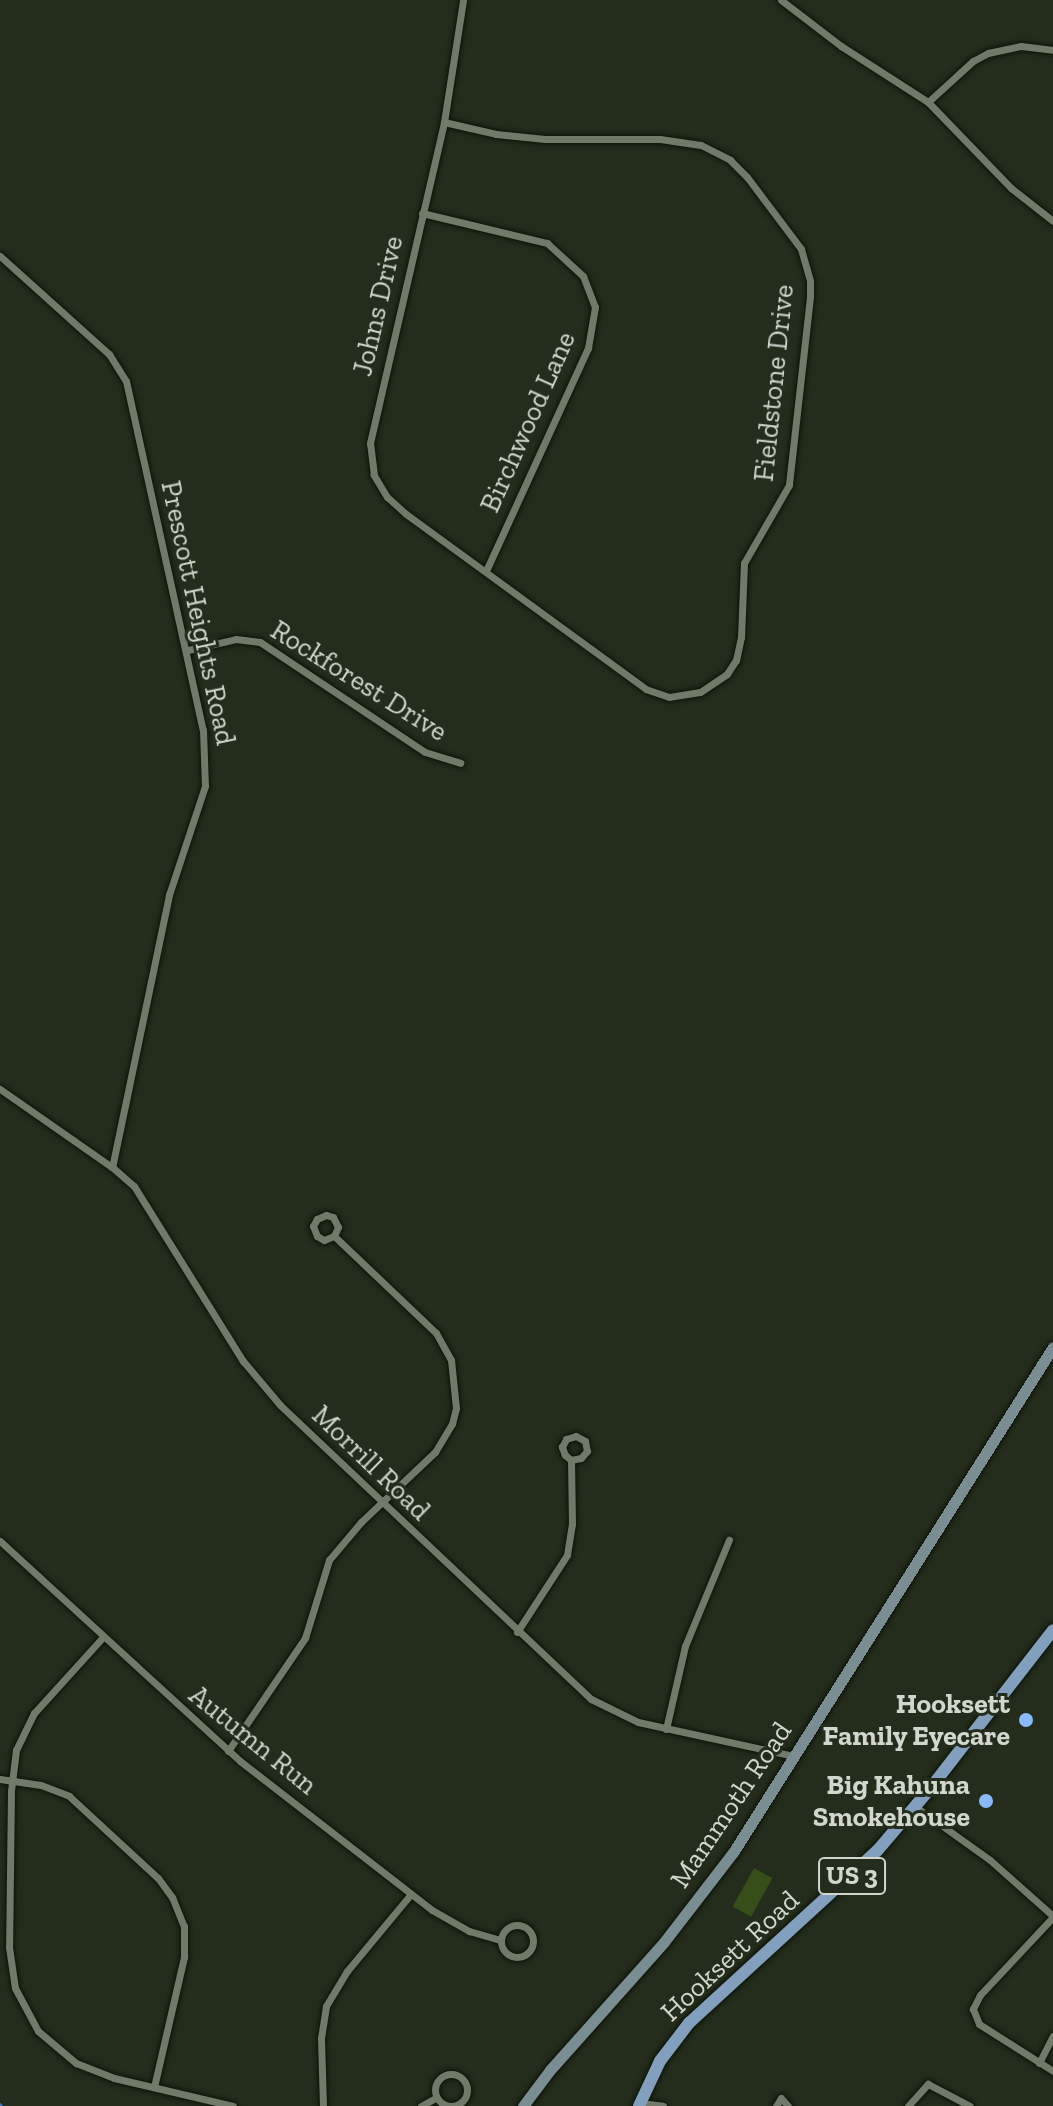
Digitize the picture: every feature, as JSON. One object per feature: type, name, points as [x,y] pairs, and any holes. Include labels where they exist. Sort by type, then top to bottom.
[{"type":"main road","name":"Mammoth Road","points":[[523,2106],[706,1891],[1053,1347]]},
{"type":"main road","name":"Hooksett Road","points":[[640,2105],[660,2061],[689,2023],[854,1874],[916,1807],[1053,1630]]},
{"type":"street","name":"Johns Drive","points":[[463,0],[444,122],[370,443],[371,467],[387,497],[486,571]]},
{"type":"street","points":[[781,0],[841,46],[928,102],[1011,188],[1053,221]]},
{"type":"street","points":[[928,102],[973,61],[988,53],[1021,46],[1053,50]]},
{"type":"street","name":"Fieldstone Drive","points":[[444,122],[496,134],[545,139],[685,141],[716,151],[747,177],[783,222],[801,249],[810,281],[789,485],[744,563],[739,653],[720,680],[685,697],[661,696],[646,689],[486,571]]},
{"type":"street","name":"Birchwood Lane","points":[[422,213],[547,243],[583,276],[595,307],[588,348],[486,571]]},
{"type":"street","name":"Prescott Heights Road","points":[[0,256],[119,366],[138,429],[203,730],[205,786],[169,895],[112,1167]]},
{"type":"street","name":"Rockforest Drive","points":[[188,650],[236,639],[260,642],[416,746],[460,763]]},
{"type":"street","name":"Morrill Road","points":[[0,1089],[112,1167],[144,1200],[258,1380],[382,1503],[593,1701],[623,1717],[666,1729],[794,1756]]},
{"type":"street","points":[[228,1751],[305,1638],[329,1560],[344,1540],[425,1464],[445,1438],[456,1408],[451,1360],[436,1333],[334,1236]]},
{"type":"street","points":[[517,1632],[567,1555],[572,1524],[571,1460]]},
{"type":"street","points":[[666,1729],[685,1646],[729,1540]]},
{"type":"street","name":"Autumn Run","points":[[0,1541],[228,1751],[411,1894],[453,1923],[501,1940]]},
{"type":"street","points":[[103,1637],[34,1713],[16,1750],[11,1780],[11,1972],[25,2010],[38,2031],[76,2063],[114,2078],[233,2106]]},
{"type":"street","points":[[0,1779],[51,1787],[77,1803],[158,1878],[177,1906],[184,1926],[184,1957],[154,2087]]},
{"type":"street","points":[[916,1807],[1001,1869],[1053,1917],[980,1995],[973,2009],[979,2024],[1053,2071]]},
{"type":"street","points":[[323,2106],[321,2038],[326,2006],[347,1971],[411,1894]]},
{"type":"street","name":"Autumn Run","points":[[520,1925],[531,1933],[533,1943],[529,1952],[516,1957],[504,1950],[501,1940],[507,1928],[520,1925]]},
{"type":"street","points":[[1039,2063],[1053,2036]]},
{"type":"street","points":[[444,2075],[456,2075],[466,2083],[466,2096],[457,2105],[444,2104],[437,2097],[436,2085],[444,2075]]},
{"type":"street","points":[[908,2106],[928,2084],[970,2106]]},
{"type":"street","points":[[421,2106],[437,2097]]},
{"type":"street","points":[[776,2106],[781,2098],[788,2106]]},
{"type":"street","points":[[640,2105],[663,2106]]},
{"type":"green space","points":[[754,1868],[772,1878],[751,1917],[733,1906]]},
{"type":"place","name":"Hooksett Family Eyecare","points":[[1026,1720]]},
{"type":"place","name":"Big Kahuna Smokehouse","points":[[986,1801]]}]
